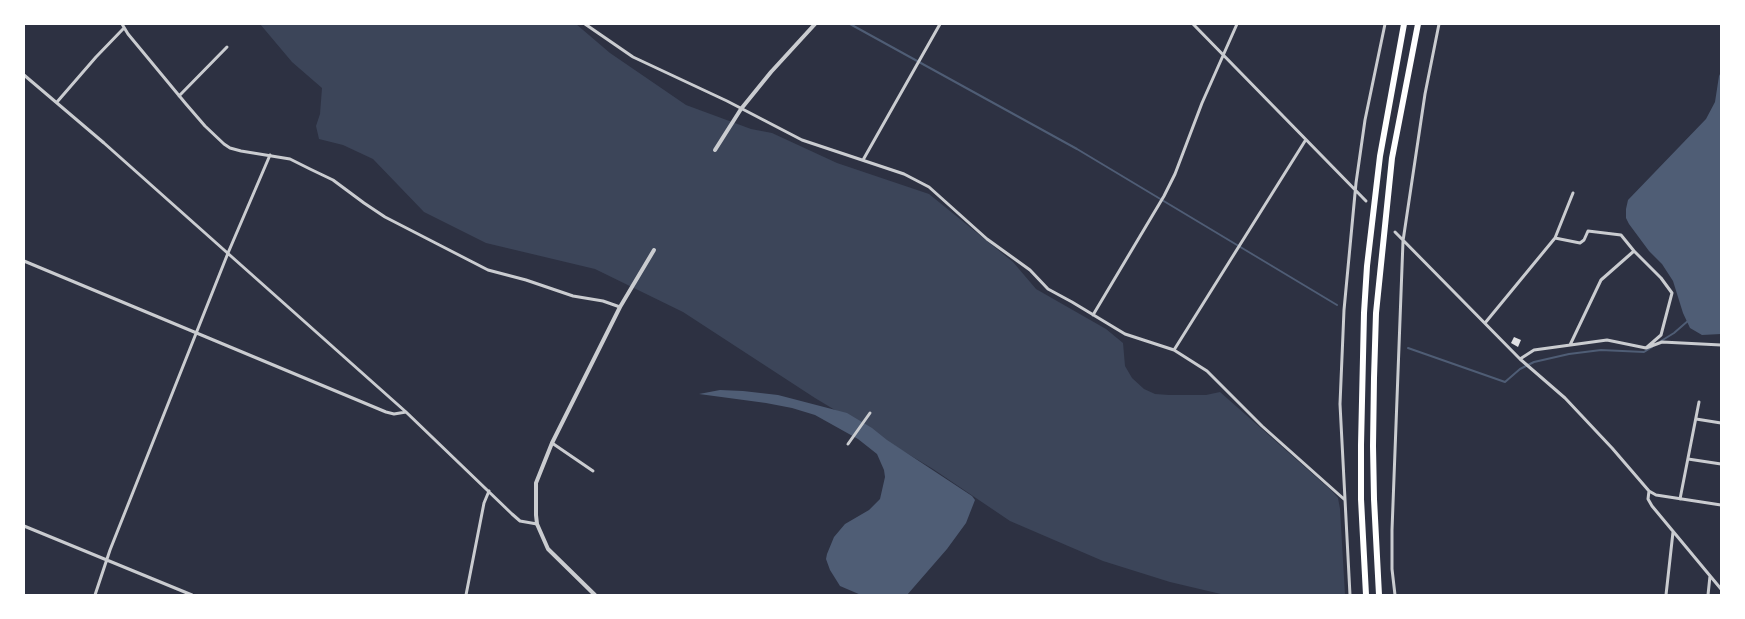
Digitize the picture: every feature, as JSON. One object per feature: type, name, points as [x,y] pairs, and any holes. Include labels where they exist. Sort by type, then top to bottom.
[{"type":"highway","points":[[1366,595],[1360,445],[1361,378],[1365,297],[1374,199],[1380,156],[1404,24]]},
{"type":"highway","points":[[1379,595],[1373,446],[1376,313],[1392,158],[1418,26]]},
{"type":"street","points":[[122,24],[205,126],[224,144],[241,151],[290,159],[333,180],[385,217],[488,270],[526,280],[567,294],[620,306]]},
{"type":"street","points":[[585,24],[633,57],[727,101],[741,110],[802,140],[904,174],[929,187],[987,239],[1030,270],[1048,289],[1125,334],[1174,350],[1207,371],[1262,426],[1345,500]]},
{"type":"street","points":[[715,150],[741,110],[771,72],[815,24]]},
{"type":"street","points":[[863,160],[940,24]]},
{"type":"street","points":[[1193,24],[1305,141],[1366,201]]},
{"type":"street","points":[[1093,315],[1164,196],[1175,174],[1237,24]]},
{"type":"street","points":[[1350,595],[1340,404],[1344,310],[1355,190],[1365,120],[1385,24]]},
{"type":"street","points":[[1395,595],[1392,569],[1392,530],[1404,241],[1425,94],[1439,24]]},
{"type":"street","points":[[57,102],[96,56],[124,28]]},
{"type":"street","points":[[180,96],[227,47]]},
{"type":"street","points":[[24,75],[57,102],[228,253],[341,356],[406,412],[517,519],[524,522],[537,524]]},
{"type":"street","points":[[1174,350],[1305,141]]},
{"type":"street","points":[[95,595],[106,560],[228,253],[270,155]]},
{"type":"street","points":[[1485,323],[1555,238],[1573,193]]},
{"type":"street","points":[[1555,238],[1580,243],[1584,240],[1588,231],[1621,235],[1634,251],[1661,278],[1672,292],[1661,334],[1646,348]]},
{"type":"street","points":[[1395,232],[1520,359],[1565,398],[1612,448],[1649,491],[1656,495],[1721,505]]},
{"type":"street","points":[[595,595],[548,550],[537,524],[535,501],[536,483],[552,443],[620,306],[654,250]]},
{"type":"street","points":[[1570,345],[1601,280],[1634,251]]},
{"type":"street","points":[[24,261],[386,412],[394,414],[406,412]]},
{"type":"street","points":[[1520,359],[1534,350],[1607,340],[1646,348],[1662,342],[1721,345]]},
{"type":"street","points":[[1680,499],[1699,402]]},
{"type":"street","points":[[848,444],[870,413]]},
{"type":"street","points":[[1696,419],[1721,422]]},
{"type":"street","points":[[552,443],[593,471]]},
{"type":"street","points":[[1688,459],[1721,464]]},
{"type":"street","points":[[466,595],[484,503],[489,491]]},
{"type":"street","points":[[1649,491],[1648,499],[1652,506],[1721,589]]},
{"type":"street","points":[[24,526],[192,595]]},
{"type":"street","points":[[1666,595],[1673,532]]},
{"type":"street","points":[[1708,595],[1710,576]]},
{"type":"shaded area","points":[[260,24],[576,24],[610,53],[686,105],[751,129],[772,133],[837,163],[929,194],[1013,262],[1036,289],[1106,329],[1123,343],[1125,366],[1132,378],[1144,389],[1155,394],[1169,395],[1206,395],[1220,392],[1332,491],[1338,498],[1340,509],[1345,595],[1225,595],[1170,582],[1103,561],[1010,521],[933,469],[815,398],[683,312],[595,269],[486,243],[424,212],[373,159],[343,145],[319,139],[316,126],[320,114],[322,88],[292,62]]},
{"type":"shaded area","points":[[1721,72],[1721,334],[1702,335],[1690,328],[1683,313],[1673,281],[1662,264],[1649,251],[1629,224],[1626,218],[1626,209],[1628,200],[1706,119],[1715,102]]},
{"type":"shaded area","points":[[720,390],[778,395],[847,413],[872,428],[887,440],[972,496],[975,500],[966,523],[947,549],[907,595],[861,595],[840,586],[830,570],[826,559],[827,554],[834,537],[845,524],[869,510],[880,499],[885,477],[884,470],[877,454],[858,439],[815,415],[792,408],[766,403],[699,394]]},
{"type":"building","points":[[1514,337],[1521,340],[1518,347],[1511,343]]},
{"type":"waterway","points":[[850,24],[1077,149],[1337,305]]},
{"type":"waterway","points":[[1661,341],[1674,333],[1689,320]]},
{"type":"waterway","points":[[1408,348],[1505,382],[1520,369],[1534,362],[1569,354],[1601,350],[1644,352],[1652,347]]}]
